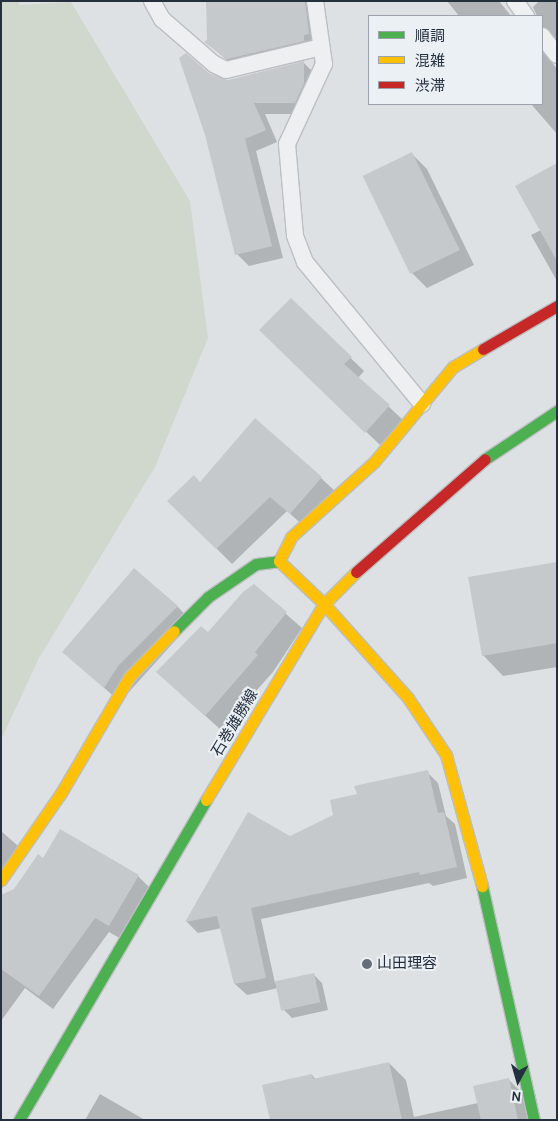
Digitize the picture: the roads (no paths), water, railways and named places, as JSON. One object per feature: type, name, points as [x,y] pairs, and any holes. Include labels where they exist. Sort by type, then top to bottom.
[{"type":"street","points":[[279,561],[291,537],[374,462],[453,368],[557,306]]},
{"type":"street","name":"石巻雄勝線","points":[[19,1120],[130,926],[324,604],[367,561],[491,453],[557,411]]},
{"type":"street","points":[[279,561],[324,604],[408,698],[446,755],[491,918],[534,1120]]},
{"type":"street","points":[[1,880],[61,793],[129,677],[208,597],[256,564],[279,561]]},
{"type":"lane","points":[[152,1],[162,19],[214,64],[226,70],[321,47]]},
{"type":"lane","points":[[315,1],[324,64],[287,144],[295,236],[305,262],[422,404]]},
{"type":"lane","points":[[515,1],[525,15]]},
{"type":"lane","points":[[543,37],[557,55]]},
{"type":"place","name":"山田理容","points":[[367,964]]}]
